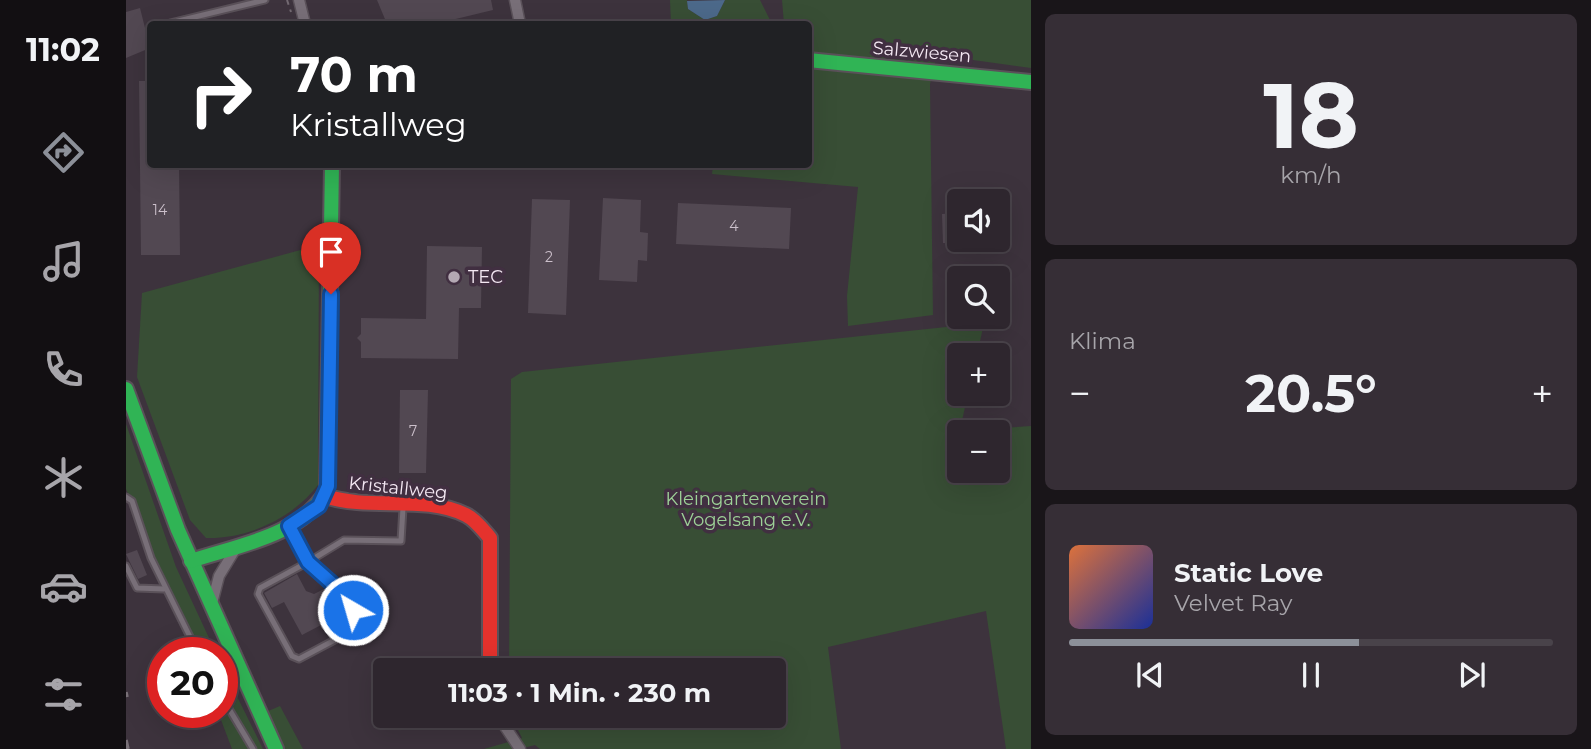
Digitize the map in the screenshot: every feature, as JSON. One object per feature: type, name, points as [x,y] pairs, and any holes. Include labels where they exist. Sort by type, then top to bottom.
[{"type":"street","points":[[299,0],[304,21]]},
{"type":"street","points":[[515,0],[519,21]]},
{"type":"street","name":"Salzwiesen","points":[[812,60],[1031,82]]},
{"type":"street","name":"Kristallweg","points":[[191,561],[289,526],[315,511],[325,496],[330,474],[332,168]]},
{"type":"street","points":[[126,389],[191,561],[276,749]]},
{"type":"street","name":"Kristallweg","points":[[325,496],[347,503],[427,507],[467,515],[489,538],[490,658]]},
{"type":"street","points":[[211,608],[219,576],[237,545]]},
{"type":"street","points":[[506,728],[520,749]]},
{"type":"lane","points":[[178,21],[265,0]]},
{"type":"lane","points":[[126,497],[132,501],[142,535],[190,637]]},
{"type":"lane","points":[[289,526],[308,562],[345,595],[361,626],[299,659],[292,656],[258,594],[260,588],[308,562],[344,540],[401,541],[404,506]]},
{"type":"lane","points":[[126,566],[137,588],[160,586],[166,591]]},
{"type":"lane","points":[[238,724],[253,749]]},
{"type":"green space","points":[[670,0],[687,0],[688,9],[705,20],[717,16],[725,0],[760,0],[770,21],[671,21]]},
{"type":"green space","points":[[782,0],[1031,0],[1031,68],[937,55],[930,84],[933,315],[848,326],[847,296],[858,187],[712,174],[713,168],[812,168],[812,21],[784,21]]},
{"type":"green space","points":[[319,245],[318,485],[308,497],[283,517],[238,535],[206,538],[190,520],[137,377],[142,293]]},
{"type":"green space","name":"Kleingartenverein Vogelsang e.V.","points":[[947,327],[983,329],[980,343],[947,343],[947,406],[965,406],[962,420],[947,420],[947,483],[1010,483],[1010,427],[1031,426],[1031,749],[1006,749],[986,611],[828,647],[841,749],[540,749],[535,745],[519,749],[484,749],[522,738],[517,728],[786,728],[786,658],[509,658],[511,379],[522,372]]},
{"type":"green space","points":[[126,424],[176,567],[209,637],[187,637],[126,489]]},
{"type":"green space","points":[[238,698],[263,749],[232,749],[224,728],[238,728]]},
{"type":"green space","points":[[280,706],[303,749],[285,749],[266,712]]},
{"type":"water","points":[[725,0],[717,16],[705,20],[688,9],[687,1]]},
{"type":"building","points":[[377,0],[491,0],[493,10],[447,21],[386,21]]},
{"type":"building","points":[[140,8],[147,36],[147,49],[126,58],[126,12]]},
{"type":"building","points":[[139,81],[147,81],[147,168],[179,168],[180,255],[141,255]]},
{"type":"building","points":[[603,198],[641,200],[640,232],[648,233],[647,261],[638,260],[637,282],[599,280]]},
{"type":"building","points":[[532,199],[570,200],[566,315],[528,313]]},
{"type":"building","points":[[678,203],[791,208],[789,249],[676,244]]},
{"type":"building","points":[[942,214],[947,214],[947,243],[943,243]]},
{"type":"building","name":"TEC","points":[[427,246],[482,247],[481,308],[459,308],[458,359],[361,358],[361,342],[357,338],[361,334],[361,318],[426,319]]},
{"type":"building","points":[[400,390],[428,390],[426,473],[399,473]]},
{"type":"building","points":[[137,550],[147,575],[138,579],[126,554]]},
{"type":"building","points":[[297,574],[306,591],[314,594],[328,587],[339,601],[317,613],[323,624],[302,635],[284,602],[272,608],[264,593]]},
{"type":"railway","points":[[126,692],[127,697]]},
{"type":"railway","points":[[126,740],[128,749]]},
{"type":"traffic: fast","points":[[812,60],[1031,82]]},
{"type":"traffic: fast","points":[[191,561],[247,544],[284,529],[315,507],[327,491],[332,168]]},
{"type":"traffic: fast","points":[[126,389],[178,530],[276,749]]},
{"type":"traffic: jam","points":[[325,496],[360,502],[433,505],[466,515],[479,525],[490,538],[490,658]]},
{"type":"place","name":"TEC","points":[[454,277]]},
{"type":"route","points":[[331,294],[328,486],[319,506],[302,520],[289,526],[308,562],[345,595],[353,610]]}]
